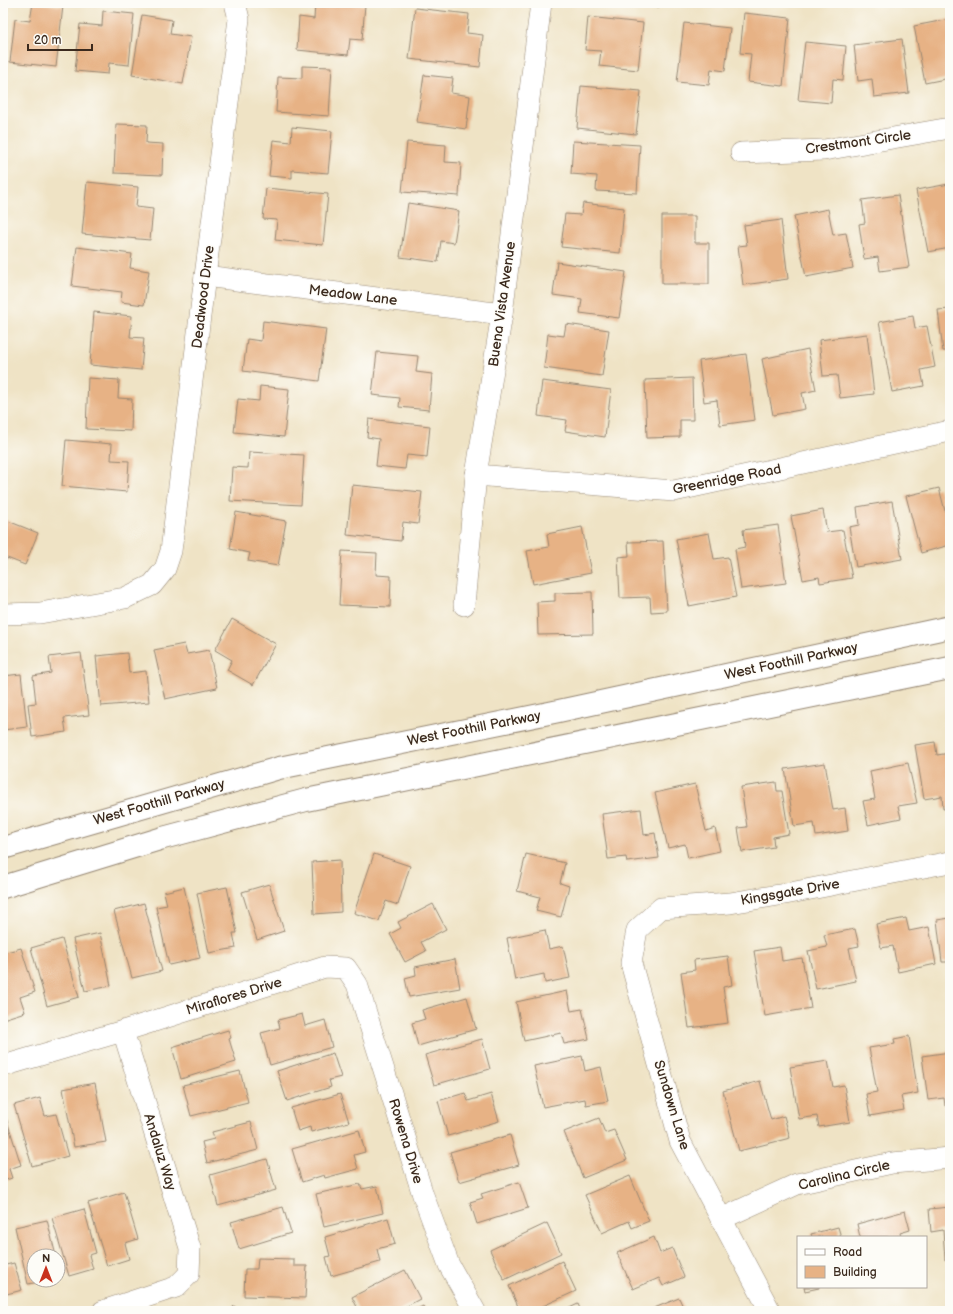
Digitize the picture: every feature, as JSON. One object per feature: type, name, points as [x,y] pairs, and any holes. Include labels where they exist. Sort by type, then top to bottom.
[{"type":"main road","name":"West Foothill Parkway","points":[[3,848],[279,768],[562,711],[950,627]]},
{"type":"main road","points":[[3,887],[171,836],[306,800],[950,668]]},
{"type":"street","name":"Deadwood Drive","points":[[3,614],[40,613],[125,598],[152,585],[165,569],[171,551],[239,19],[235,3]]},
{"type":"street","name":"Buena Vista Avenue","points":[[464,605],[476,475],[502,314],[541,3]]},
{"type":"street","name":"Crestmont Circle","points":[[741,154],[824,150],[950,128]]},
{"type":"street","name":"Meadow Lane","points":[[205,276],[502,314]]},
{"type":"street","name":"Greenridge Road","points":[[476,475],[674,491],[950,431]]},
{"type":"street","name":"Kingsgate Drive","points":[[637,930],[661,908],[730,903],[769,897],[950,862]]},
{"type":"street","name":"Sundown Lane","points":[[637,930],[631,963],[680,1141],[770,1311]]},
{"type":"street","name":"Miraflores Drive","points":[[3,1066],[123,1031],[325,967],[346,968]]},
{"type":"street","name":"Rowena Drive","points":[[346,968],[357,984],[423,1195],[449,1265],[475,1311]]},
{"type":"street","name":"Andaluz Way","points":[[103,1311],[176,1287],[190,1274],[190,1248],[123,1031]]},
{"type":"street","name":"Carolina Circle","points":[[721,1219],[797,1184],[892,1163],[950,1158]]},
{"type":"building","points":[[33,3],[63,6],[56,67],[10,62],[15,19],[30,21]]},
{"type":"building","points":[[315,3],[365,5],[362,40],[350,39],[348,55],[297,50],[299,17],[314,19]]},
{"type":"building","points":[[659,3],[659,7],[617,4]]},
{"type":"building","points":[[415,8],[469,14],[467,33],[483,35],[480,67],[409,59]]},
{"type":"building","points":[[103,11],[134,14],[129,65],[109,63],[108,74],[75,71],[80,24],[102,26]]},
{"type":"building","points":[[744,13],[790,18],[783,86],[748,82],[751,54],[740,53]]},
{"type":"building","points":[[142,15],[172,20],[170,34],[191,37],[183,84],[132,75]]},
{"type":"building","points":[[588,17],[643,23],[638,70],[599,66],[601,51],[585,50]]},
{"type":"building","points":[[950,19],[950,78],[925,83],[914,26]]},
{"type":"building","points":[[684,23],[730,28],[725,71],[711,69],[709,85],[677,82]]},
{"type":"building","points":[[902,39],[909,93],[874,97],[872,79],[858,81],[854,45]]},
{"type":"building","points":[[805,42],[846,46],[843,80],[833,79],[831,103],[798,100]]},
{"type":"building","points":[[302,66],[332,67],[329,116],[276,112],[278,77],[302,78]]},
{"type":"building","points":[[424,75],[453,78],[451,93],[470,96],[466,129],[417,122]]},
{"type":"building","points":[[581,86],[641,91],[636,134],[577,128]]},
{"type":"building","points":[[116,124],[147,125],[146,143],[163,144],[162,175],[114,173]]},
{"type":"building","points":[[292,127],[332,131],[328,173],[292,170],[292,178],[269,176],[273,140],[291,142]]},
{"type":"building","points":[[573,141],[640,145],[637,193],[596,191],[597,176],[571,174]]},
{"type":"building","points":[[407,142],[446,145],[445,162],[461,163],[459,196],[402,192]]},
{"type":"building","points":[[87,182],[138,187],[136,207],[153,209],[150,240],[82,234]]},
{"type":"building","points":[[949,184],[950,248],[928,252],[916,190]]},
{"type":"building","points":[[266,188],[328,194],[323,245],[275,240],[277,220],[263,219]]},
{"type":"building","points":[[898,195],[909,267],[880,271],[878,257],[864,259],[859,224],[865,223],[862,200]]},
{"type":"building","points":[[408,203],[459,211],[454,243],[441,241],[438,262],[400,257]]},
{"type":"building","points":[[583,203],[624,208],[620,253],[561,247],[565,214],[581,215]]},
{"type":"building","points":[[828,209],[833,235],[846,233],[853,268],[806,277],[794,216]]},
{"type":"building","points":[[662,216],[695,216],[695,243],[709,243],[709,284],[662,284]]},
{"type":"building","points":[[781,220],[788,279],[743,285],[738,246],[747,245],[744,225]]},
{"type":"building","points":[[77,247],[132,254],[130,268],[149,271],[144,305],[121,302],[122,292],[72,286]]},
{"type":"building","points":[[557,262],[626,272],[619,318],[580,313],[582,299],[553,295]]},
{"type":"building","points":[[950,309],[950,351],[943,351],[938,310]]},
{"type":"building","points":[[94,312],[132,316],[130,337],[144,338],[141,370],[90,365]]},
{"type":"building","points":[[913,316],[915,328],[927,326],[935,367],[921,370],[924,386],[892,392],[879,322]]},
{"type":"building","points":[[263,321],[326,329],[319,381],[243,371],[247,339],[261,341]]},
{"type":"building","points":[[566,324],[609,330],[602,376],[544,368],[548,334],[564,336]]},
{"type":"building","points":[[867,334],[874,394],[840,398],[837,375],[823,376],[819,340]]},
{"type":"building","points":[[808,349],[816,390],[802,393],[805,409],[773,415],[762,359]]},
{"type":"building","points":[[377,352],[418,356],[416,372],[432,374],[429,410],[399,407],[400,398],[372,395]]},
{"type":"building","points":[[746,354],[755,420],[720,425],[717,400],[704,402],[699,361]]},
{"type":"building","points":[[88,378],[119,380],[118,398],[132,399],[131,431],[86,429]]},
{"type":"building","points":[[692,378],[693,420],[680,420],[680,437],[647,438],[645,380]]},
{"type":"building","points":[[542,381],[611,390],[605,437],[565,431],[567,420],[538,416]]},
{"type":"building","points":[[260,386],[289,389],[284,437],[234,432],[238,399],[259,401]]},
{"type":"building","points":[[369,419],[430,426],[427,457],[407,455],[405,469],[376,466],[379,439],[367,437]]},
{"type":"building","points":[[66,440],[112,444],[111,460],[129,461],[127,492],[62,486]]},
{"type":"building","points":[[249,452],[304,455],[301,505],[230,501],[232,467],[248,468]]},
{"type":"building","points":[[352,485],[422,492],[418,524],[403,522],[401,541],[347,535]]},
{"type":"building","points":[[939,488],[945,511],[950,510],[950,545],[921,553],[906,496]]},
{"type":"building","points":[[892,501],[902,559],[856,567],[849,527],[859,525],[857,507]]},
{"type":"building","points":[[823,510],[827,532],[843,530],[852,578],[820,583],[819,577],[803,580],[791,516]]},
{"type":"building","points":[[236,512],[286,521],[278,566],[248,561],[250,553],[230,549]]},
{"type":"building","points":[[3,519],[38,533],[25,565],[7,558],[3,567]]},
{"type":"building","points":[[778,525],[786,583],[741,589],[735,549],[745,547],[743,530]]},
{"type":"building","points":[[582,527],[591,573],[533,584],[527,551],[549,547],[547,534]]},
{"type":"building","points":[[709,533],[714,559],[728,557],[736,597],[689,606],[676,539]]},
{"type":"building","points":[[663,541],[667,611],[651,612],[650,597],[620,598],[618,557],[629,556],[628,542]]},
{"type":"building","points":[[342,551],[377,553],[376,575],[391,576],[390,607],[339,605]]},
{"type":"building","points":[[592,592],[593,634],[538,635],[537,602],[555,601],[555,593]]},
{"type":"building","points":[[232,619],[276,644],[253,685],[227,670],[232,660],[215,650]]},
{"type":"building","points":[[184,644],[187,654],[209,650],[217,688],[165,699],[154,650]]},
{"type":"building","points":[[81,653],[89,715],[64,718],[66,732],[32,737],[28,704],[36,703],[33,676],[51,673],[49,657]]},
{"type":"building","points":[[127,653],[129,673],[146,671],[149,702],[101,706],[96,656]]},
{"type":"building","points":[[21,674],[27,727],[3,730],[3,676]]},
{"type":"building","points":[[935,742],[937,755],[950,753],[950,808],[943,809],[942,796],[924,799],[915,745]]},
{"type":"building","points":[[825,763],[833,810],[845,808],[848,831],[816,836],[814,823],[794,826],[785,769]]},
{"type":"building","points":[[908,763],[917,803],[898,806],[901,818],[868,825],[863,801],[875,799],[870,771]]},
{"type":"building","points":[[776,782],[777,791],[782,791],[789,834],[773,837],[774,847],[742,852],[738,828],[747,827],[741,787]]},
{"type":"building","points":[[695,784],[706,831],[715,828],[720,851],[688,858],[685,844],[668,848],[655,793]]},
{"type":"building","points":[[641,809],[644,835],[655,833],[659,858],[627,862],[626,857],[608,859],[602,814]]},
{"type":"building","points":[[374,854],[410,866],[398,905],[386,901],[379,921],[354,913]]},
{"type":"building","points":[[526,854],[565,863],[560,883],[569,886],[561,917],[536,911],[540,897],[517,891]]},
{"type":"building","points":[[340,860],[341,912],[314,914],[312,862]]},
{"type":"building","points":[[269,884],[284,931],[257,940],[242,892]]},
{"type":"building","points":[[184,887],[200,958],[169,965],[156,907],[167,905],[164,892]]},
{"type":"building","points":[[227,887],[237,933],[233,933],[236,948],[209,953],[197,893]]},
{"type":"building","points":[[144,903],[162,971],[132,978],[114,911]]},
{"type":"building","points":[[433,904],[446,929],[421,942],[426,951],[405,962],[390,934],[401,928],[398,922]]},
{"type":"building","points":[[906,918],[909,931],[929,927],[936,964],[898,972],[893,946],[881,948],[876,924]]},
{"type":"building","points":[[950,918],[950,962],[942,962],[937,920]]},
{"type":"building","points":[[855,929],[859,946],[849,948],[856,981],[816,989],[808,951],[827,947],[824,935]]},
{"type":"building","points":[[545,930],[549,949],[563,946],[570,978],[545,983],[544,974],[515,980],[507,938]]},
{"type":"building","points":[[100,933],[111,986],[85,991],[73,939]]},
{"type":"building","points":[[62,939],[79,997],[47,1006],[31,948]]},
{"type":"building","points":[[780,947],[782,961],[802,958],[811,1008],[765,1016],[754,951]]},
{"type":"building","points":[[21,948],[35,992],[20,997],[25,1012],[3,1019],[3,953]]},
{"type":"building","points":[[728,956],[732,985],[723,987],[728,1023],[689,1028],[681,972],[695,970],[694,960]]},
{"type":"building","points":[[455,959],[460,988],[409,997],[405,978],[416,975],[415,967]]},
{"type":"building","points":[[567,991],[571,1011],[582,1009],[589,1039],[564,1044],[561,1033],[524,1041],[516,1002]]},
{"type":"building","points":[[467,997],[476,1029],[418,1046],[412,1023],[425,1019],[422,1010]]},
{"type":"building","points":[[302,1014],[305,1026],[325,1020],[332,1047],[270,1065],[261,1033],[280,1028],[278,1020]]},
{"type":"building","points":[[228,1030],[231,1038],[229,1039],[236,1062],[181,1079],[172,1047]]},
{"type":"building","points":[[909,1036],[918,1093],[901,1096],[904,1110],[870,1116],[866,1094],[877,1092],[869,1048],[895,1044],[894,1039]]},
{"type":"building","points":[[482,1039],[490,1069],[434,1085],[425,1055]]},
{"type":"building","points":[[950,1052],[950,1105],[945,1106],[944,1098],[928,1100],[922,1056]]},
{"type":"building","points":[[333,1053],[341,1077],[329,1080],[331,1087],[287,1101],[277,1071]]},
{"type":"building","points":[[582,1056],[585,1071],[601,1067],[608,1101],[586,1105],[585,1099],[543,1107],[534,1066]]},
{"type":"building","points":[[828,1061],[833,1087],[844,1085],[850,1122],[819,1127],[817,1116],[799,1119],[790,1067]]},
{"type":"building","points":[[240,1071],[248,1102],[191,1116],[183,1085]]},
{"type":"building","points":[[760,1081],[771,1120],[784,1116],[790,1138],[739,1151],[723,1091]]},
{"type":"building","points":[[95,1083],[106,1142],[74,1147],[63,1089]]},
{"type":"building","points":[[465,1093],[468,1101],[491,1094],[499,1121],[448,1136],[438,1101]]},
{"type":"building","points":[[340,1094],[349,1122],[311,1132],[310,1127],[298,1131],[291,1108]]},
{"type":"building","points":[[40,1098],[45,1116],[56,1114],[68,1156],[32,1166],[14,1105]]},
{"type":"building","points":[[3,1108],[21,1165],[9,1169],[12,1178],[3,1181]]},
{"type":"building","points":[[599,1118],[605,1133],[614,1130],[627,1160],[583,1178],[564,1132]]},
{"type":"building","points":[[251,1122],[258,1150],[207,1163],[202,1142],[214,1139],[212,1132]]},
{"type":"building","points":[[359,1130],[365,1152],[354,1155],[358,1169],[325,1178],[324,1175],[302,1182],[292,1149]]},
{"type":"building","points":[[510,1135],[519,1165],[459,1182],[450,1152]]},
{"type":"building","points":[[267,1159],[276,1190],[218,1206],[210,1175]]},
{"type":"building","points":[[630,1176],[649,1221],[632,1228],[629,1221],[602,1233],[585,1195]]},
{"type":"building","points":[[519,1182],[528,1208],[477,1224],[470,1202],[483,1198],[481,1194]]},
{"type":"building","points":[[360,1184],[362,1189],[377,1186],[383,1213],[324,1227],[316,1194]]},
{"type":"building","points":[[124,1192],[138,1239],[125,1243],[129,1259],[107,1266],[88,1203]]},
{"type":"building","points":[[283,1207],[291,1233],[239,1249],[231,1222]]},
{"type":"building","points":[[950,1207],[950,1260],[945,1260],[943,1230],[931,1232],[929,1209]]},
{"type":"building","points":[[84,1209],[96,1253],[89,1255],[93,1269],[69,1276],[66,1266],[66,1248],[61,1248],[52,1218]]},
{"type":"building","points":[[905,1211],[910,1230],[900,1233],[901,1236],[860,1236],[857,1224]]},
{"type":"building","points":[[388,1218],[395,1244],[377,1249],[380,1262],[331,1276],[326,1257],[330,1256],[325,1237]]},
{"type":"building","points":[[47,1220],[54,1248],[26,1248],[26,1275],[15,1227]]},
{"type":"building","points":[[547,1223],[561,1253],[504,1280],[490,1250]]},
{"type":"building","points":[[838,1227],[841,1236],[812,1236],[811,1234]]},
{"type":"building","points":[[654,1237],[660,1253],[672,1248],[684,1277],[663,1286],[659,1278],[633,1289],[617,1253]]},
{"type":"building","points":[[3,1258],[6,1265],[14,1263],[22,1290],[3,1295]]},
{"type":"building","points":[[258,1258],[294,1259],[294,1266],[307,1266],[305,1298],[244,1296],[245,1269],[257,1269]]},
{"type":"building","points":[[562,1261],[576,1291],[532,1311],[520,1311],[509,1286]]},
{"type":"building","points":[[405,1270],[420,1299],[397,1311],[359,1311],[352,1297]]},
{"type":"building","points":[[804,1288],[819,1288],[805,1291]]},
{"type":"building","points":[[679,1298],[685,1311],[647,1311]]},
{"type":"building","points":[[578,1304],[581,1311],[563,1311]]},
{"type":"building","points":[[234,1306],[241,1311],[230,1311]]},
{"type":"building","points":[[423,1306],[426,1311],[413,1311]]},
{"type":"building","points":[[701,1307],[703,1311],[690,1311]]}]
